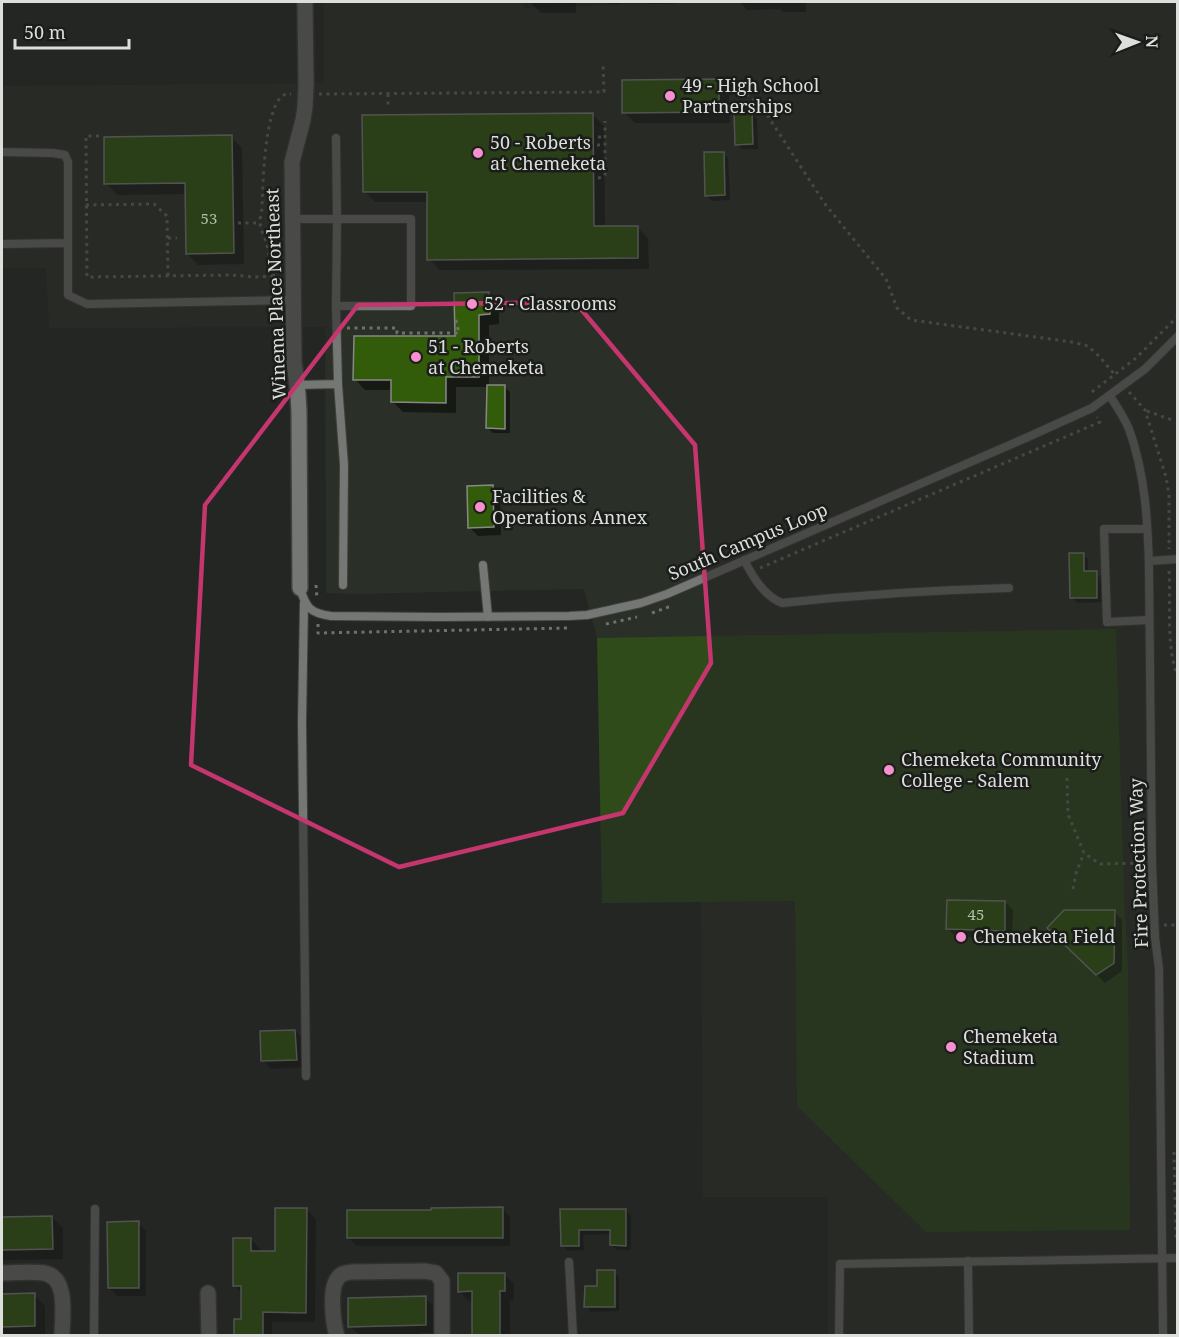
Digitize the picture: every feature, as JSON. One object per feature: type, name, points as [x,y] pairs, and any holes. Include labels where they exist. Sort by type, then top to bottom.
[{"type":"street","name":"Winema Place Northeast","points":[[302,594],[299,423],[294,362],[292,162],[303,120],[313,94],[305,2]]},
{"type":"street","points":[[337,1335],[333,1324],[334,1288],[341,1274],[425,1270],[436,1273],[441,1281],[442,1335]]},
{"type":"street","points":[[2,1273],[46,1273],[59,1281],[62,1293],[62,1335]]},
{"type":"street","points":[[208,1293],[209,1335]]},
{"type":"lane","points":[[336,138],[336,306],[338,384],[344,465],[343,585]]},
{"type":"lane","points":[[2,152],[65,155],[68,162],[68,295],[87,304],[293,300]]},
{"type":"lane","points":[[292,219],[411,219],[411,306],[336,306]]},
{"type":"lane","points":[[2,244],[68,243]]},
{"type":"lane","name":"South Campus Loop","points":[[317,614],[373,617],[569,616],[587,615],[641,603],[667,594],[1092,408],[1145,369],[1178,336]]},
{"type":"lane","points":[[297,385],[338,384]]},
{"type":"lane","name":"Fire Protection Way","points":[[1110,396],[1128,427],[1137,456],[1144,495],[1149,561],[1152,863],[1155,937],[1159,969],[1163,1335]]},
{"type":"lane","points":[[1147,528],[1104,530],[1107,622],[1149,621]]},
{"type":"lane","points":[[1149,561],[1178,559]]},
{"type":"lane","points":[[744,560],[767,594],[782,603],[860,596],[1009,588]]},
{"type":"lane","points":[[483,565],[488,617]]},
{"type":"lane","points":[[302,594],[309,608],[317,614]]},
{"type":"lane","points":[[302,594],[306,1076]]},
{"type":"lane","points":[[94,1335],[95,1209]]},
{"type":"lane","points":[[839,1335],[840,1264],[1178,1258]]},
{"type":"lane","points":[[968,1261],[969,1335]]},
{"type":"lane","points":[[569,1262],[573,1335]]},
{"type":"path","points":[[278,285],[260,223],[266,147],[272,118],[282,96],[286,94],[604,92],[603,63]]},
{"type":"path","points":[[313,94],[320,87]]},
{"type":"path","points":[[741,89],[762,107],[825,204],[886,279],[897,308],[911,320],[1089,346],[1145,410],[1166,477],[1169,495],[1170,644],[1176,672]]},
{"type":"path","points":[[313,94],[320,103]]},
{"type":"path","points":[[388,94],[388,108]]},
{"type":"path","points":[[598,178],[605,175],[605,121]]},
{"type":"path","points":[[99,136],[86,136],[87,277],[274,276]]},
{"type":"path","points":[[598,137],[606,137]]},
{"type":"path","points":[[597,145],[605,145]]},
{"type":"path","points":[[86,205],[154,204],[167,216],[168,276]]},
{"type":"path","points":[[238,223],[260,223]]},
{"type":"path","points":[[168,238],[177,238]]},
{"type":"path","points":[[750,572],[1100,422],[1086,397],[1143,351],[1178,316]]},
{"type":"path","points":[[337,328],[357,330],[397,328],[397,333],[459,333],[455,317]]},
{"type":"path","points":[[371,333],[372,328]]},
{"type":"path","points":[[1145,410],[1175,421]]},
{"type":"path","points":[[316,581],[318,633],[559,630],[579,627]]},
{"type":"path","points":[[598,625],[618,622],[674,605]]},
{"type":"path","points":[[1067,778],[1068,814],[1084,853],[1100,864],[1152,863]]},
{"type":"path","points":[[1073,889],[1076,873],[1084,853]]},
{"type":"path","points":[[1174,1149],[1176,1237],[1178,1241]]},
{"type":"highlighted area","points":[[575,302],[695,445],[711,663],[623,813],[399,867],[191,765],[205,505],[358,305]]},
{"type":"shaded area","name":"Chemeketa Community College - Salem","points":[[324,2],[523,2],[524,8],[697,2],[1177,2],[1177,1335],[828,1335],[828,1197],[703,1197],[701,902],[602,903],[597,638],[584,589],[326,593],[325,327],[49,328],[46,268],[2,268],[2,86],[324,83]]},
{"type":"green space","name":"Chemeketa Field","points":[[1116,629],[1128,970],[1130,1230],[926,1232],[797,1106],[795,901],[602,903],[597,638]]},
{"type":"building","name":"49 - High School Partnerships","points":[[719,79],[719,112],[622,113],[622,80]]},
{"type":"building","points":[[752,112],[753,144],[735,145],[734,113]]},
{"type":"building","name":"50 - Roberts at Chemeketa","points":[[593,113],[594,226],[638,226],[638,258],[427,260],[427,192],[363,192],[362,115]]},
{"type":"building","points":[[232,135],[234,253],[186,254],[185,183],[104,184],[104,137]]},
{"type":"building","points":[[704,152],[724,152],[725,195],[705,196]]},
{"type":"building","name":"51 - Roberts at Chemeketa","points":[[489,292],[490,314],[479,315],[479,377],[446,377],[446,403],[391,402],[391,380],[353,380],[354,336],[455,336],[454,293]]},
{"type":"building","points":[[487,385],[505,385],[505,429],[486,428]]},
{"type":"building","name":"Facilities & Operations Annex","points":[[493,485],[494,527],[468,528],[467,486]]},
{"type":"building","points":[[1069,553],[1084,553],[1084,571],[1097,571],[1097,598],[1070,598]]},
{"type":"building","points":[[947,900],[1005,901],[1005,931],[946,929]]},
{"type":"building","points":[[1064,910],[1115,910],[1114,963],[1096,975],[1047,928]]},
{"type":"building","points":[[295,1030],[297,1060],[261,1061],[260,1031]]},
{"type":"building","points":[[503,1207],[503,1238],[347,1238],[347,1210]]},
{"type":"building","points":[[275,1208],[307,1208],[306,1313],[263,1312],[263,1335],[234,1335],[234,1319],[241,1319],[241,1286],[233,1286],[233,1238],[251,1238],[251,1251],[275,1251]]},
{"type":"building","points":[[560,1209],[626,1209],[626,1246],[610,1245],[610,1230],[579,1230],[579,1246],[561,1246]]},
{"type":"building","points":[[52,1216],[53,1249],[2,1250],[2,1217]]},
{"type":"building","points":[[139,1221],[139,1288],[108,1288],[107,1222]]},
{"type":"building","points":[[597,1270],[615,1270],[615,1307],[584,1307],[585,1286],[597,1286]]},
{"type":"building","points":[[458,1273],[505,1273],[505,1291],[500,1291],[500,1335],[472,1335],[472,1291],[458,1292]]},
{"type":"building","points":[[35,1293],[35,1326],[2,1327],[2,1294]]},
{"type":"building","points":[[426,1296],[426,1325],[348,1327],[348,1298]]},
{"type":"place","name":"49 - High School Partnerships","points":[[670,96]]},
{"type":"place","name":"50 - Roberts at Chemeketa","points":[[478,153]]},
{"type":"place","name":"52 - Classrooms","points":[[472,304]]},
{"type":"place","name":"51 - Roberts at Chemeketa","points":[[416,357]]},
{"type":"place","name":"Facilities & Operations Annex","points":[[480,507]]},
{"type":"place","name":"Chemeketa Community College - Salem","points":[[889,770]]},
{"type":"place","name":"Chemeketa Field","points":[[961,937]]},
{"type":"place","name":"Chemeketa Stadium","points":[[951,1047]]}]
